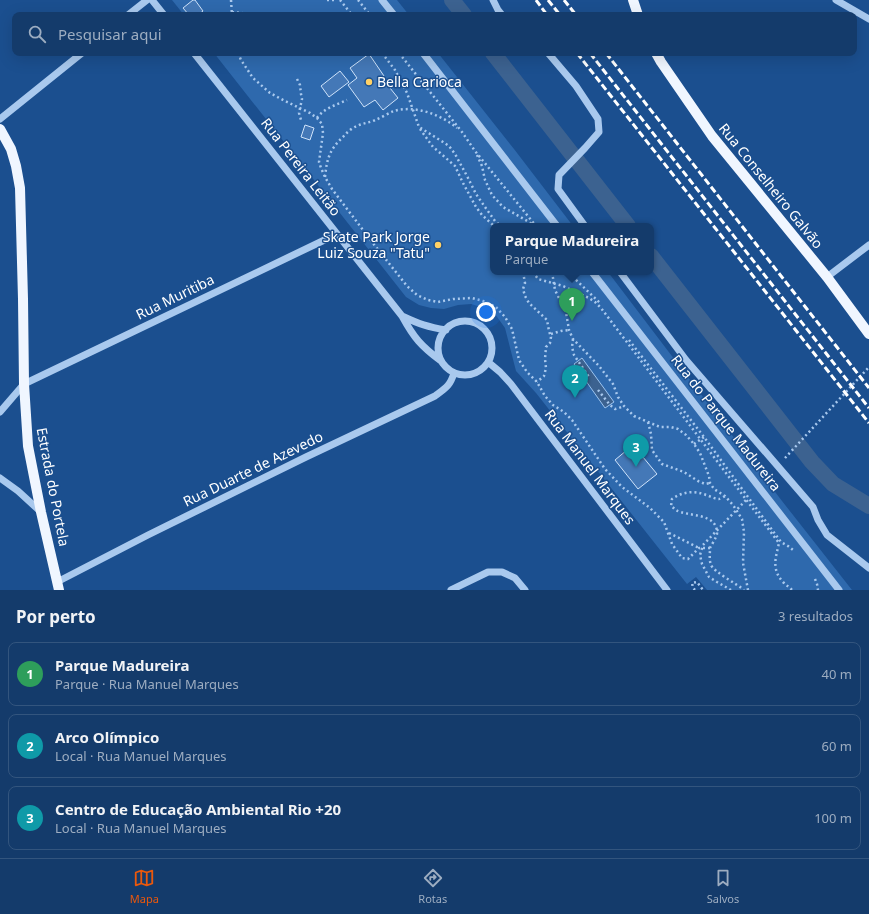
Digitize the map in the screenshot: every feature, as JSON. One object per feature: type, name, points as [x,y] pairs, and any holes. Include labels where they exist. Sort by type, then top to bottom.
[{"type":"main road","points":[[633,0],[637,12]]},
{"type":"main road","name":"Rua Conselheiro Galvão","points":[[658,56],[683,96],[712,136],[827,277],[869,334]]},
{"type":"main road","name":"Estrada do Portela","points":[[0,129],[11,149],[20,188],[24,384],[28,446],[58,586]]},
{"type":"street","points":[[132,12],[147,0]]},
{"type":"street","points":[[152,0],[162,12]]},
{"type":"street","points":[[382,0],[392,12]]},
{"type":"street","points":[[493,0],[500,12]]},
{"type":"street","points":[[836,0],[857,12]]},
{"type":"street","points":[[857,12],[869,19]]},
{"type":"street","points":[[0,119],[78,56]]},
{"type":"street","name":"Rua Pereira Leitão","points":[[196,56],[402,316],[409,330],[420,344],[441,361]]},
{"type":"street","points":[[425,56],[555,223]]},
{"type":"street","points":[[551,56],[576,86],[598,119],[599,132],[559,175],[558,189],[583,223]]},
{"type":"street","name":"Rua Muritiba","points":[[24,384],[337,234]]},
{"type":"street","points":[[827,277],[869,245]]},
{"type":"street","name":"Rua do Parque Madureira","points":[[594,275],[839,590]]},
{"type":"street","points":[[622,275],[686,360],[813,507],[818,520],[828,535],[869,568]]},
{"type":"street","name":"Rua Pereira Leitão","points":[[402,316],[418,324],[446,330]]},
{"type":"street","points":[[470,322],[485,330],[490,337],[492,346],[488,362],[483,368],[470,375],[462,375],[454,373],[447,368],[441,361],[438,353],[438,344],[441,336],[446,330],[453,324],[470,322]]},
{"type":"street","name":"Rua Manuel Marques","points":[[488,362],[511,384],[667,590]]},
{"type":"street","name":"Rua Duarte de Azevedo","points":[[58,586],[148,535],[306,457],[435,396],[450,384],[454,373]]},
{"type":"street","points":[[0,412],[24,384]]},
{"type":"street","points":[[0,478],[18,491],[41,512]]},
{"type":"street","points":[[452,590],[488,572],[502,572],[515,578],[525,590]]},
{"type":"path","points":[[231,0],[232,12]]},
{"type":"path","points":[[327,0],[334,0]]},
{"type":"path","points":[[340,0],[350,12]]},
{"type":"path","points":[[358,0],[368,12]]},
{"type":"path","points":[[239,56],[253,78],[270,93],[310,113],[322,124],[323,133],[319,162],[325,177],[336,194],[407,286],[417,295],[428,300],[438,302],[453,299],[472,298],[496,307],[506,317],[512,329],[519,360],[527,372],[537,382],[545,396],[553,405],[564,412],[572,420],[604,469],[622,487],[650,508],[664,522],[672,544],[682,558],[688,559],[699,548]]},
{"type":"path","points":[[384,56],[395,70],[407,93],[419,127],[433,147],[455,166],[476,207],[491,223]]},
{"type":"path","points":[[401,56],[533,223]]},
{"type":"path","points":[[297,78],[300,85],[300,94],[302,99],[299,108],[301,120]]},
{"type":"path","points":[[317,118],[328,108],[347,100]]},
{"type":"path","points":[[325,177],[328,157],[333,147],[350,130],[358,125],[385,116],[393,111],[408,109],[429,112],[452,124],[462,132]]},
{"type":"path","points":[[419,127],[449,146],[455,154],[476,194],[497,223]]},
{"type":"path","points":[[475,151],[492,195],[503,207],[530,223]]},
{"type":"path","points":[[524,275],[525,296],[529,303],[547,320],[552,337],[550,343],[546,347],[546,368],[544,376],[537,382]]},
{"type":"path","points":[[535,275],[538,279],[563,286],[595,302],[665,391],[779,542],[775,567],[777,575],[783,583],[792,590]]},
{"type":"path","points":[[553,275],[555,290],[566,312],[573,339],[599,366],[613,384],[624,406],[634,416],[660,427],[671,427],[686,435],[700,453],[709,476],[710,483],[714,489],[725,496],[742,519],[744,532],[743,563],[748,590]]},
{"type":"path","points":[[572,275],[602,304],[704,437],[781,542],[788,546],[796,554]]},
{"type":"path","points":[[550,334],[570,330]]},
{"type":"path","points":[[573,339],[572,347],[574,354],[589,377]]},
{"type":"path","points":[[784,459],[869,367]]},
{"type":"path","points":[[598,390],[615,409],[624,406]]},
{"type":"path","points":[[648,422],[651,434],[652,450],[662,464],[684,472],[705,484],[710,483]]},
{"type":"path","points":[[694,444],[704,437]]},
{"type":"path","points":[[725,496],[719,499],[695,492],[686,493],[678,495],[672,499],[672,506],[676,510],[695,514],[712,521],[717,535],[710,548],[711,565],[718,572],[744,590]]},
{"type":"path","points":[[730,590],[709,577],[702,564],[700,555],[703,545],[752,493]]},
{"type":"path","points":[[668,533],[699,548],[710,548]]},
{"type":"path","points":[[814,575],[818,590]]},
{"type":"path","points":[[695,590],[692,583],[697,582],[703,590]]},
{"type":"shaded area","points":[[172,0],[397,0],[407,12],[182,12]]},
{"type":"shaded area","points":[[216,56],[440,56],[571,223],[490,223],[490,275],[610,275],[782,501],[852,590],[707,590],[696,577],[687,584],[536,393],[516,371],[505,328],[495,314],[484,308],[471,304],[458,305],[444,309],[431,308],[419,305],[406,297]]},
{"type":"shaded area","points":[[582,358],[614,402],[605,408],[574,364]]},
{"type":"building","points":[[195,0],[203,11],[186,12],[183,8]]},
{"type":"building","name":"Bella Carioca","points":[[366,56],[370,56],[384,76],[382,78],[398,98],[383,110],[375,100],[364,107],[348,85],[357,78],[350,68]]},
{"type":"building","points":[[340,71],[349,82],[329,97],[321,86]]},
{"type":"building","points":[[305,125],[314,128],[310,140],[301,137]]},
{"type":"building","points":[[633,445],[657,474],[638,489],[615,460]]},
{"type":"waterway","points":[[452,0],[462,12]]},
{"type":"waterway","points":[[495,56],[626,223]]},
{"type":"waterway","points":[[654,260],[812,462],[833,484],[869,506]]},
{"type":"railway","points":[[536,0],[545,12]]},
{"type":"railway","points":[[548,0],[558,12]]},
{"type":"railway","points":[[564,0],[574,12]]},
{"type":"railway","points":[[579,56],[869,423]]},
{"type":"railway","points":[[592,56],[869,408]]},
{"type":"railway","points":[[608,56],[869,388]]},
{"type":"place","name":"Bella Carioca","points":[[369,82]]},
{"type":"place","name":"Skate Park Jorge Luiz Souza \"Tatu\"","points":[[438,245]]},
{"type":"place","name":"Parque Madureira","points":[[572,321]]},
{"type":"place","name":"Arco Olímpico","points":[[575,398]]},
{"type":"place","name":"Centro de Educação Ambiental Rio +20","points":[[636,467]]}]
